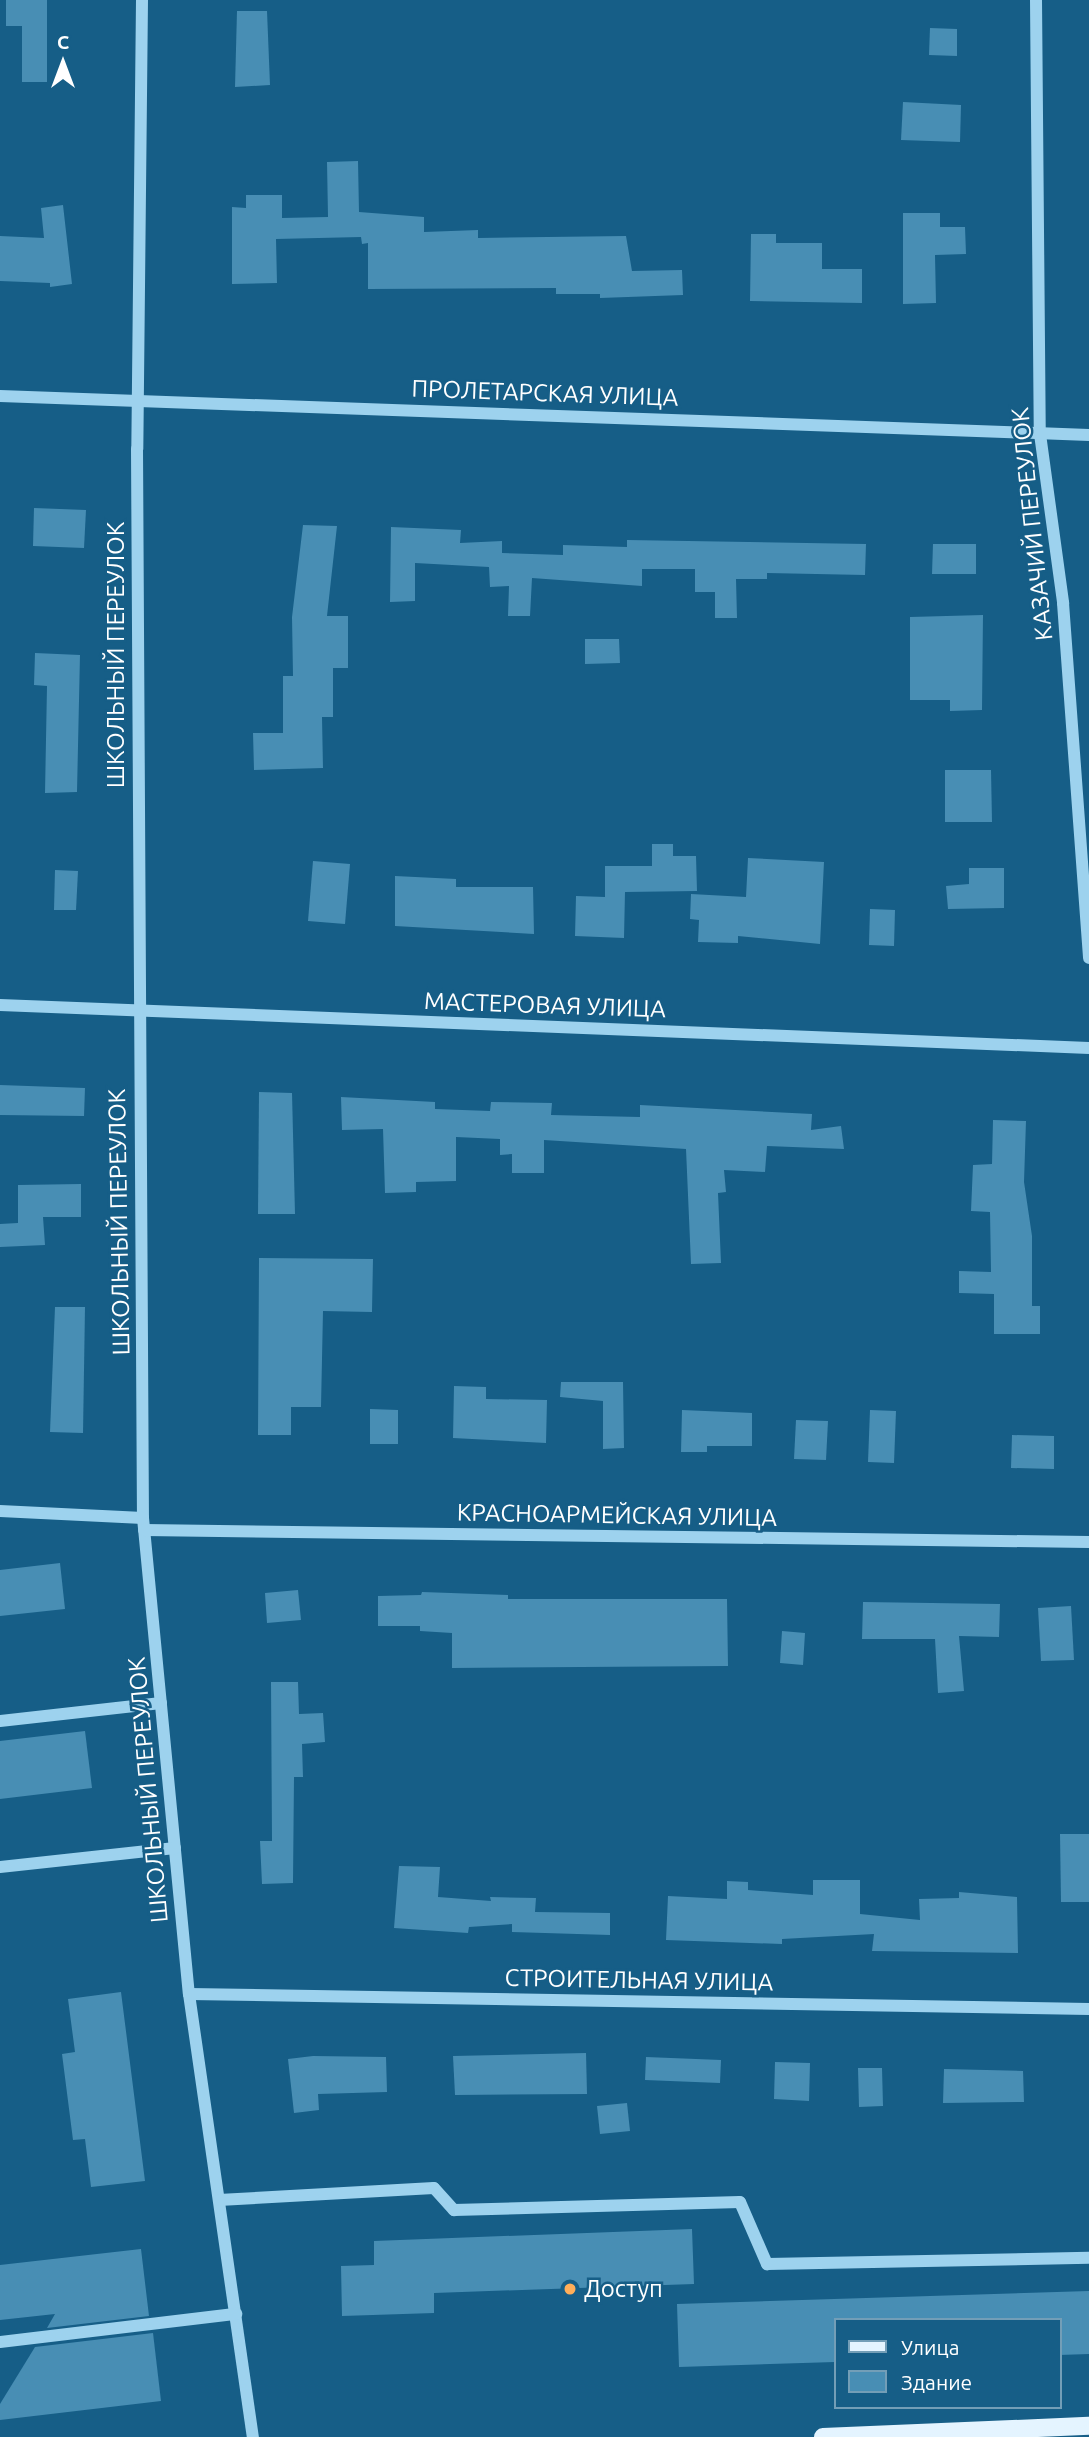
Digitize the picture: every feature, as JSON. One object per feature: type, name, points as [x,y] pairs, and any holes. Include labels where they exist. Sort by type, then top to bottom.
[{"type":"main road","points":[[823,2437],[1089,2426]]},
{"type":"street","name":"ШКОЛЬНЫЙ ПЕРЕУЛОК","points":[[142,0],[137,398],[138,1011],[144,1524],[189,1994],[253,2437]]},
{"type":"street","name":"КАЗАЧИЙ ПЕРЕУЛОК","points":[[1037,0],[1041,434],[1063,603],[1089,958]]},
{"type":"street","name":"ПРОЛЕТАРСКАЯ УЛИЦА","points":[[0,396],[137,398],[1089,435]]},
{"type":"street","name":"МАСТЕРОВАЯ УЛИЦА","points":[[0,1005],[1089,1048]]},
{"type":"street","name":"КРАСНОАРМЕЙСКАЯ УЛИЦА","points":[[0,1511],[144,1524],[1089,1542]]},
{"type":"street","points":[[0,1721],[161,1703]]},
{"type":"street","points":[[0,1867],[175,1848]]},
{"type":"street","name":"СТРОИТЕЛЬНАЯ УЛИЦА","points":[[189,1994],[1089,2009]]},
{"type":"street","points":[[219,2200],[434,2188],[454,2210],[740,2202],[767,2263],[1089,2258]]},
{"type":"street","points":[[0,2342],[236,2314]]},
{"type":"building","points":[[6,0],[47,0],[47,82],[22,82],[22,26],[6,26]]},
{"type":"building","points":[[237,11],[267,11],[270,85],[235,87]]},
{"type":"building","points":[[930,28],[957,29],[957,56],[929,55]]},
{"type":"building","points":[[903,102],[961,105],[960,142],[901,140]]},
{"type":"building","points":[[358,161],[359,212],[424,217],[424,232],[478,230],[478,238],[626,236],[632,271],[682,270],[683,295],[600,298],[600,294],[556,294],[556,288],[368,289],[368,243],[362,244],[361,237],[276,239],[277,283],[232,284],[232,207],[246,208],[246,195],[282,195],[282,218],[328,217],[327,162]]},
{"type":"building","points":[[63,205],[72,284],[50,287],[50,283],[0,281],[0,236],[44,238],[41,208]]},
{"type":"building","points":[[903,213],[940,213],[940,227],[965,227],[966,254],[935,255],[936,303],[903,304]]},
{"type":"building","points":[[751,234],[776,234],[776,243],[822,243],[822,269],[862,269],[862,303],[750,301]]},
{"type":"building","points":[[34,508],[86,510],[84,548],[33,546]]},
{"type":"building","points":[[303,525],[337,526],[327,616],[348,616],[348,668],[333,668],[333,717],[322,717],[323,768],[254,770],[253,733],[283,733],[283,676],[293,676],[292,617]]},
{"type":"building","points":[[391,527],[461,530],[460,543],[502,541],[502,553],[563,555],[563,545],[627,547],[627,540],[866,544],[865,575],[767,573],[767,579],[736,579],[737,618],[715,618],[715,592],[695,592],[695,569],[642,569],[642,586],[532,578],[530,616],[508,616],[509,586],[490,587],[489,567],[415,563],[415,601],[390,602]]},
{"type":"building","points":[[933,544],[976,544],[976,574],[932,574]]},
{"type":"building","points":[[983,615],[982,710],[950,711],[950,700],[910,700],[910,617]]},
{"type":"building","points":[[585,639],[619,639],[620,663],[585,664]]},
{"type":"building","points":[[35,653],[80,655],[77,792],[45,793],[47,686],[34,685]]},
{"type":"building","points":[[945,770],[991,770],[992,822],[945,822]]},
{"type":"building","points":[[652,844],[673,844],[673,856],[696,856],[697,891],[625,892],[624,938],[575,936],[576,896],[605,897],[605,866],[652,866]]},
{"type":"building","points":[[748,858],[824,862],[820,944],[738,936],[738,943],[698,942],[699,920],[690,919],[691,894],[746,897]]},
{"type":"building","points":[[313,861],[350,864],[345,924],[308,921]]},
{"type":"building","points":[[969,868],[1004,868],[1004,908],[948,909],[946,886],[969,884]]},
{"type":"building","points":[[55,870],[78,871],[76,910],[54,910]]},
{"type":"building","points":[[395,876],[456,879],[456,887],[533,887],[534,934],[395,926]]},
{"type":"building","points":[[870,909],[895,910],[894,946],[869,945]]},
{"type":"building","points":[[0,1085],[85,1088],[84,1116],[0,1115]]},
{"type":"building","points":[[259,1092],[292,1093],[295,1214],[258,1214]]},
{"type":"building","points":[[341,1097],[435,1102],[435,1109],[490,1111],[491,1102],[552,1103],[551,1115],[640,1117],[640,1105],[812,1114],[811,1130],[841,1126],[844,1149],[767,1146],[765,1172],[724,1170],[726,1192],[718,1193],[721,1263],[691,1264],[686,1149],[544,1140],[544,1173],[512,1173],[512,1154],[500,1155],[500,1139],[456,1137],[456,1181],[416,1182],[416,1192],[385,1193],[383,1129],[342,1130]]},
{"type":"building","points":[[993,1120],[1026,1121],[1024,1182],[1032,1236],[1032,1306],[1040,1306],[1040,1334],[994,1334],[994,1294],[959,1293],[959,1271],[991,1272],[990,1212],[971,1211],[973,1165],[992,1164]]},
{"type":"building","points":[[81,1184],[81,1217],[43,1217],[45,1245],[0,1247],[0,1224],[18,1223],[18,1185]]},
{"type":"building","points":[[259,1258],[373,1259],[372,1312],[323,1311],[321,1407],[291,1407],[291,1435],[258,1435]]},
{"type":"building","points":[[55,1307],[85,1307],[83,1433],[50,1432]]},
{"type":"building","points":[[561,1382],[623,1382],[624,1448],[603,1449],[603,1401],[560,1397]]},
{"type":"building","points":[[454,1386],[486,1387],[486,1399],[547,1400],[546,1443],[453,1438]]},
{"type":"building","points":[[370,1409],[398,1410],[398,1444],[370,1444]]},
{"type":"building","points":[[682,1410],[752,1413],[752,1446],[707,1446],[707,1452],[681,1452]]},
{"type":"building","points":[[870,1410],[896,1411],[894,1463],[868,1462]]},
{"type":"building","points":[[796,1420],[828,1421],[826,1460],[794,1459]]},
{"type":"building","points":[[1012,1435],[1054,1436],[1054,1469],[1011,1468]]},
{"type":"building","points":[[60,1563],[65,1609],[0,1616],[0,1570]]},
{"type":"building","points":[[298,1590],[301,1620],[267,1623],[265,1593]]},
{"type":"building","points":[[422,1592],[508,1595],[508,1599],[727,1599],[728,1666],[452,1668],[452,1633],[420,1631],[420,1626],[378,1626],[378,1596],[421,1595]]},
{"type":"building","points":[[863,1602],[1000,1604],[999,1637],[959,1636],[964,1691],[938,1693],[935,1639],[862,1639]]},
{"type":"building","points":[[1071,1606],[1074,1660],[1041,1661],[1038,1608]]},
{"type":"building","points":[[782,1631],[805,1633],[803,1665],[780,1663]]},
{"type":"building","points":[[271,1682],[298,1682],[299,1714],[323,1713],[325,1742],[302,1744],[303,1777],[294,1777],[293,1883],[262,1884],[260,1841],[272,1841]]},
{"type":"building","points":[[85,1731],[92,1788],[0,1799],[0,1741]]},
{"type":"building","points":[[1060,1834],[1089,1834],[1089,1902],[1061,1902]]},
{"type":"building","points":[[399,1866],[440,1867],[438,1897],[491,1901],[490,1897],[536,1898],[535,1912],[610,1913],[610,1935],[512,1932],[512,1924],[469,1927],[468,1933],[394,1928]]},
{"type":"building","points":[[813,1880],[860,1880],[860,1914],[920,1920],[919,1899],[959,1898],[959,1892],[1017,1897],[1018,1953],[872,1951],[874,1934],[782,1939],[782,1944],[666,1940],[668,1896],[727,1899],[727,1881],[748,1882],[748,1890],[813,1895]]},
{"type":"building","points":[[121,1992],[145,2181],[91,2187],[85,2139],[73,2140],[62,2054],[75,2052],[68,1999]]},
{"type":"building","points":[[586,2053],[587,2094],[455,2095],[453,2056]]},
{"type":"building","points":[[313,2056],[386,2057],[387,2092],[318,2094],[319,2110],[294,2113],[288,2059]]},
{"type":"building","points":[[646,2057],[721,2060],[720,2083],[645,2080]]},
{"type":"building","points":[[775,2062],[810,2063],[809,2101],[774,2099]]},
{"type":"building","points":[[858,2068],[882,2068],[883,2106],[859,2107]]},
{"type":"building","points":[[944,2069],[1023,2071],[1024,2102],[943,2103]]},
{"type":"building","points":[[627,2103],[630,2131],[600,2134],[597,2106]]},
{"type":"building","points":[[692,2229],[694,2284],[434,2293],[434,2313],[342,2316],[341,2266],[374,2265],[374,2241]]},
{"type":"building","points":[[141,2249],[149,2316],[47,2328],[55,2314],[0,2320],[0,2265]]},
{"type":"building","points":[[1089,2291],[1089,2354],[1061,2355],[1061,2318],[834,2318],[834,2362],[679,2367],[677,2304]]},
{"type":"building","points":[[153,2333],[161,2401],[0,2420],[0,2404],[35,2347]]},
{"type":"place","name":"Доступ","points":[[570,2289]]}]
